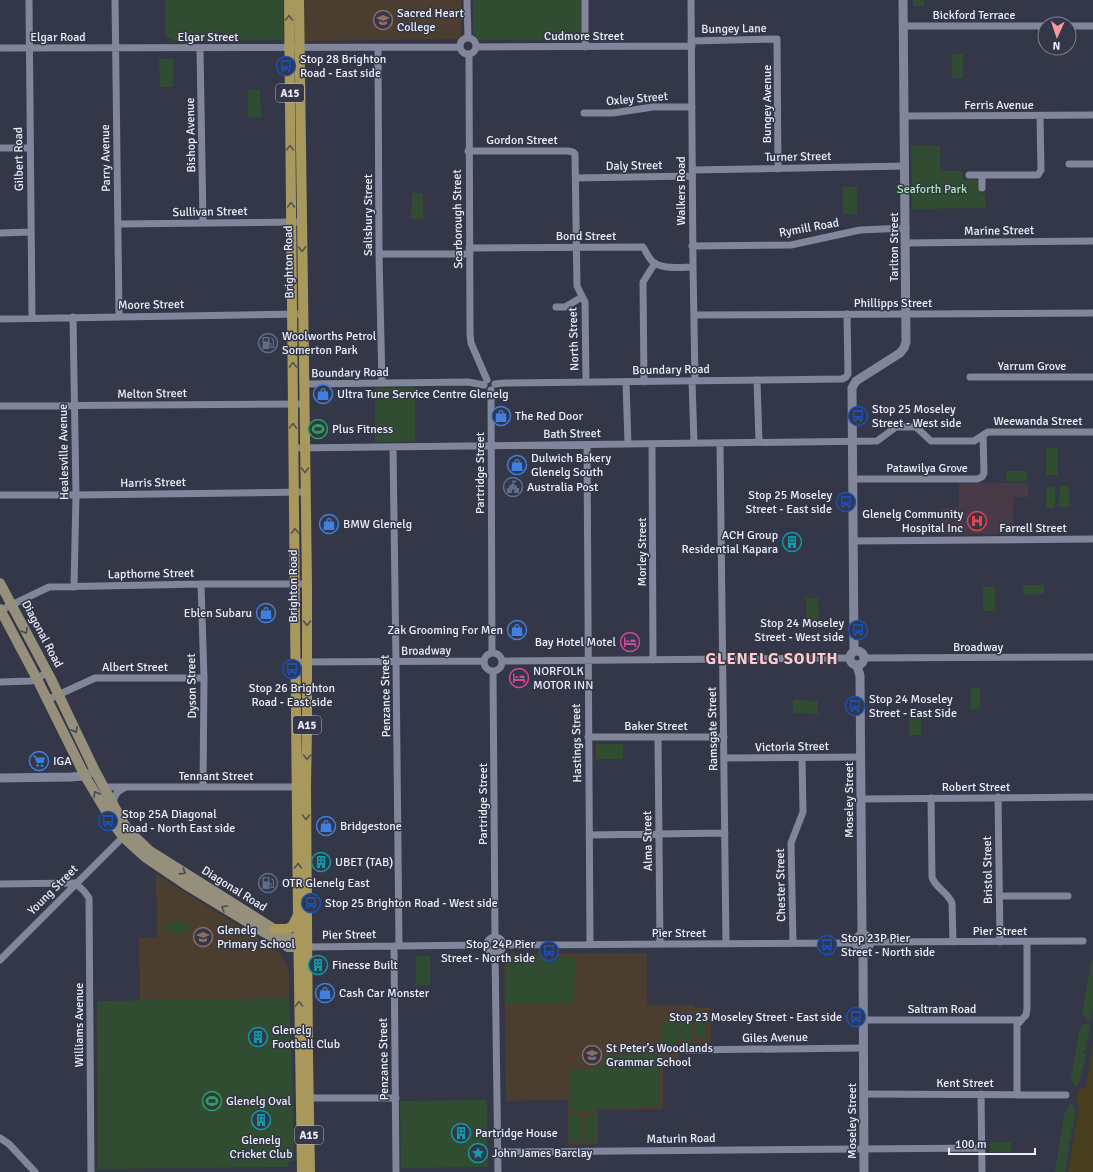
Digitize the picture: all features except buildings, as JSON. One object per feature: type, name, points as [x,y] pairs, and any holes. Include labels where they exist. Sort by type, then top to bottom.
[{"type":"main road","name":"Brighton Road","points":[[289,0],[295,48],[301,222],[307,584],[308,729],[301,787],[298,916],[301,945]]},
{"type":"main road","name":"Brighton Road","points":[[299,0],[295,48],[291,222],[294,404],[293,448],[296,662],[301,787],[301,945],[304,1073],[310,1172]]},
{"type":"main road","name":"Diagonal Road","points":[[0,583],[4,604],[37,679],[85,776],[113,823],[123,836],[145,857],[188,886],[288,947],[301,945]]},
{"type":"main road","name":"Diagonal Road","points":[[4,604],[47,673],[103,787],[128,830],[150,851],[301,945]]},
{"type":"main road","points":[[274,929],[286,929],[292,927],[298,916]]},
{"type":"main road","name":"Brighton Road","points":[[302,1172],[305,1098]]},
{"type":"street","name":"Gilbert Road","points":[[29,0],[32,318]]},
{"type":"street","name":"Parry Avenue","points":[[115,0],[119,316]]},
{"type":"street","points":[[467,0],[468,38]]},
{"type":"street","points":[[585,0],[585,47]]},
{"type":"street","name":"Walkers Road","points":[[691,0],[694,443]]},
{"type":"street","name":"Tarlton Street","points":[[852,441],[853,384],[900,353],[906,342],[903,0]]},
{"type":"street","name":"Bickford Terrace","points":[[903,26],[1037,26]]},
{"type":"street","points":[[1077,26],[1093,26]]},
{"type":"street","points":[[460,47],[464,53],[473,53],[476,47],[475,42],[468,38]]},
{"type":"street","points":[[460,47],[462,42],[468,38]]},
{"type":"street","name":"Bungey Lane","points":[[692,44],[777,39]]},
{"type":"street","name":"Bungey Avenue","points":[[777,39],[778,169]]},
{"type":"street","name":"Cudmore Street","points":[[476,47],[585,47],[692,44]]},
{"type":"street","points":[[295,48],[460,47]]},
{"type":"street","name":"Elgar Road","points":[[0,48],[116,48]]},
{"type":"street","name":"Elgar Street","points":[[116,48],[295,48]]},
{"type":"street","name":"Bishop Avenue","points":[[200,48],[203,223]]},
{"type":"street","name":"Salisbury Street","points":[[378,48],[379,254],[382,383]]},
{"type":"street","name":"Scarborough Street","points":[[468,54],[471,343],[483,371],[485,382]]},
{"type":"street","name":"Oxley Street","points":[[584,113],[613,113],[653,107],[692,107]]},
{"type":"street","name":"Ferris Avenue","points":[[904,116],[1093,115]]},
{"type":"street","points":[[969,175],[1038,175],[1041,170],[1040,116]]},
{"type":"street","points":[[0,148],[30,148]]},
{"type":"street","name":"Gordon Street","points":[[468,151],[568,151],[574,153]]},
{"type":"street","name":"North Street","points":[[574,153],[576,156],[577,286],[585,302],[586,382]]},
{"type":"street","points":[[1069,164],[1093,164]]},
{"type":"street","name":"Turner Street","points":[[692,173],[905,166]]},
{"type":"street","name":"Daly Street","points":[[576,178],[692,173]]},
{"type":"street","points":[[982,176],[982,188]]},
{"type":"street","name":"Sullivan Street","points":[[118,224],[301,222]]},
{"type":"street","name":"Rymill Road","points":[[692,246],[791,245],[860,230],[906,228]]},
{"type":"street","points":[[0,233],[31,232]]},
{"type":"street","name":"Marine Street","points":[[906,243],[1093,241]]},
{"type":"street","name":"Bond Street","points":[[379,254],[577,247],[643,247],[651,260],[655,263]]},
{"type":"street","points":[[644,382],[643,282],[655,263],[667,267],[692,267]]},
{"type":"street","points":[[556,307],[565,307],[582,298]]},
{"type":"street","name":"Phillipps Street","points":[[694,315],[1093,313]]},
{"type":"street","name":"Moore Street","points":[[0,319],[303,314]]},
{"type":"street","name":"Boundary Road","points":[[304,384],[485,382],[492,380],[493,387],[504,383],[842,379],[848,374],[847,314]]},
{"type":"street","name":"Healesville Avenue","points":[[73,317],[76,495],[74,587]]},
{"type":"street","points":[[468,382],[479,376],[483,371]]},
{"type":"street","name":"Yarrum Grove","points":[[970,377],[1093,376]]},
{"type":"street","points":[[757,380],[759,442]]},
{"type":"street","points":[[626,382],[628,444]]},
{"type":"street","name":"Partridge Street","points":[[492,653],[491,446],[493,387]]},
{"type":"street","name":"Melton Street","points":[[0,406],[304,404]]},
{"type":"street","name":"Weewanda Street","points":[[852,441],[878,441],[896,427],[916,427],[931,441],[974,441],[988,432],[1093,432]]},
{"type":"street","name":"Patawilya Grove","points":[[853,479],[977,479],[982,477],[984,473],[984,435]]},
{"type":"street","points":[[502,661],[723,660],[852,655],[861,652],[864,658],[858,666],[853,664],[852,655],[852,441]]},
{"type":"street","name":"Bath Street","points":[[293,448],[852,441]]},
{"type":"street","name":"Ramsgate Street","points":[[720,443],[726,944]]},
{"type":"street","name":"Morley Street","points":[[652,444],[653,660]]},
{"type":"street","name":"Hastings Street","points":[[587,445],[587,661],[590,945]]},
{"type":"street","name":"Penzance Street","points":[[392,447],[396,662],[396,1172]]},
{"type":"street","name":"Harris Street","points":[[0,495],[305,492]]},
{"type":"street","name":"Farrell Street","points":[[853,541],[1093,539]]},
{"type":"street","name":"Lapthorne Street","points":[[4,604],[49,587],[201,584],[307,584]]},
{"type":"street","name":"Dyson Street","points":[[201,584],[204,678],[203,787]]},
{"type":"street","points":[[492,653],[500,656],[502,661],[501,667],[496,671],[488,669],[484,664],[487,656],[492,653]]},
{"type":"street","name":"Broadway","points":[[864,658],[1093,657]]},
{"type":"street","name":"Broadway","points":[[296,662],[484,661]]},
{"type":"street","name":"Moseley Street","points":[[858,666],[860,676],[862,935]]},
{"type":"street","name":"Partridge Street","points":[[493,671],[495,937]]},
{"type":"street","points":[[0,682],[37,679],[47,673]]},
{"type":"street","name":"Albert Street","points":[[48,700],[95,678],[204,678]]},
{"type":"street","name":"Baker Street","points":[[588,737],[724,737]]},
{"type":"street","name":"Alma Street","points":[[658,737],[660,944]]},
{"type":"street","name":"Victoria Street","points":[[724,758],[861,757]]},
{"type":"street","name":"Chester Street","points":[[793,943],[791,843],[803,812],[802,758]]},
{"type":"street","points":[[67,778],[77,772],[79,764]]},
{"type":"street","points":[[0,778],[67,778],[85,776],[95,771]]},
{"type":"street","name":"Tennant Street","points":[[103,787],[301,787]]},
{"type":"street","points":[[113,804],[114,797],[120,790],[126,787]]},
{"type":"street","name":"Bristol Street","points":[[998,797],[1000,942]]},
{"type":"street","name":"Robert Street","points":[[861,799],[1091,797]]},
{"type":"street","points":[[931,798],[932,877],[934,882],[952,903],[953,942]]},
{"type":"street","points":[[589,835],[725,833]]},
{"type":"street","name":"Young Street","points":[[0,960],[123,836]]},
{"type":"street","points":[[0,884],[75,883]]},
{"type":"street","name":"Williams Avenue","points":[[75,883],[89,898],[91,1172]]},
{"type":"street","points":[[999,896],[1068,896]]},
{"type":"street","points":[[862,935],[867,936],[870,942],[867,948],[863,949],[859,948],[855,943],[856,938],[862,935]]},
{"type":"street","points":[[495,937],[500,938],[503,945],[501,950],[495,953],[489,950],[487,945],[490,938],[495,937]]},
{"type":"street","name":"Pier Street","points":[[870,942],[1083,941]]},
{"type":"street","points":[[1017,1095],[1017,1025],[1026,1015],[1027,1009],[1027,942]]},
{"type":"street","name":"Pier Street","points":[[503,945],[855,943]]},
{"type":"street","name":"Pier Street","points":[[301,945],[487,945]]},
{"type":"street","name":"Moseley Street","points":[[863,949],[864,1172]]},
{"type":"street","points":[[495,953],[498,1172]]},
{"type":"street","name":"Saltram Road","points":[[863,1020],[1020,1020]]},
{"type":"street","name":"Giles Avenue","points":[[686,1050],[863,1048]]},
{"type":"street","name":"Kent Street","points":[[864,1094],[1066,1095]]},
{"type":"street","points":[[981,1094],[982,1172]]},
{"type":"street","points":[[305,1098],[396,1098]]},
{"type":"street","points":[[0,1138],[8,1144],[35,1172]]},
{"type":"street","name":"Maturin Road","points":[[498,1152],[982,1148]]},
{"type":"shaded area","name":"Sacred Heart College","points":[[304,0],[461,0],[461,39],[304,41]]},
{"type":"shaded area","name":"Glenelg Community Hospital Inc","points":[[959,483],[1028,483],[1028,497],[1013,497],[1013,534],[941,534],[941,508],[959,507]]},
{"type":"shaded area","name":"Glenelg Primary School","points":[[156,874],[275,948],[284,959],[289,972],[289,998],[140,1001],[139,938],[157,937]]},
{"type":"shaded area","name":"St Peter’s Woodlands Grammar School","points":[[647,953],[647,1005],[694,1005],[694,1008],[711,1008],[711,1043],[679,1044],[679,1067],[663,1067],[663,1109],[598,1110],[598,1144],[568,1145],[568,1100],[506,1101],[504,954]]},
{"type":"green space","points":[[165,0],[283,0],[283,40],[174,41],[165,35]]},
{"type":"green space","points":[[473,0],[581,0],[581,40],[479,40],[473,34]]},
{"type":"green space","points":[[913,0],[924,0],[924,6],[913,6]]},
{"type":"green space","points":[[952,54],[963,54],[963,78],[952,78]]},
{"type":"green space","points":[[159,59],[173,59],[173,87],[160,87]]},
{"type":"green space","points":[[248,90],[260,90],[261,117],[248,118]]},
{"type":"green space","name":"Seaforth Park","points":[[911,146],[940,146],[940,171],[962,171],[963,180],[979,179],[980,193],[985,193],[986,208],[912,209]]},
{"type":"green space","points":[[843,187],[857,187],[857,214],[843,214]]},
{"type":"green space","points":[[412,193],[423,193],[423,219],[411,219]]},
{"type":"green space","points":[[375,388],[415,388],[415,441],[375,442]]},
{"type":"green space","points":[[1046,448],[1058,448],[1058,475],[1046,475]]},
{"type":"green space","points":[[1006,471],[1027,471],[1027,481],[1006,481]]},
{"type":"green space","points":[[1060,486],[1069,486],[1069,507],[1059,507]]},
{"type":"green space","points":[[1046,487],[1055,487],[1055,508],[1046,508]]},
{"type":"green space","points":[[1023,585],[1044,585],[1044,594],[1024,595]]},
{"type":"green space","points":[[983,587],[995,587],[995,611],[983,611]]},
{"type":"green space","points":[[806,598],[818,598],[819,624],[806,624]]},
{"type":"green space","points":[[971,688],[980,688],[980,709],[970,709]]},
{"type":"green space","points":[[793,700],[818,701],[818,714],[793,713]]},
{"type":"green space","points":[[909,711],[921,711],[921,735],[909,735]]},
{"type":"green space","points":[[596,744],[623,744],[623,759],[596,759]]},
{"type":"green space","points":[[166,922],[190,922],[190,933],[166,933]]},
{"type":"green space","points":[[416,956],[430,956],[430,985],[416,985]]},
{"type":"green space","points":[[575,957],[574,1003],[506,1003],[506,958]]},
{"type":"green space","points":[[1093,959],[1093,1008],[1092,1014],[1090,1014],[1090,1016],[1092,1016],[1091,1020],[1087,1020],[1082,1013],[1091,962]]},
{"type":"green space","name":"Glenelg Oval","points":[[289,998],[294,1161],[289,1161],[288,1167],[98,1169],[97,1001]]},
{"type":"green space","points":[[695,1012],[706,1012],[706,1036],[695,1037]]},
{"type":"green space","points":[[692,1019],[692,1041],[680,1041],[680,1020]]},
{"type":"green space","points":[[662,1021],[678,1021],[676,1048],[663,1047]]},
{"type":"green space","points":[[1088,1024],[1090,1026],[1088,1041],[1086,1041],[1085,1044],[1087,1044],[1086,1051],[1083,1053],[1086,1054],[1083,1069],[1081,1069],[1081,1078],[1079,1078],[1081,1080],[1075,1088],[1071,1078],[1079,1032],[1082,1025]]},
{"type":"green space","points":[[660,1054],[660,1106],[597,1109],[597,1112],[570,1111],[570,1070],[592,1069],[593,1065],[604,1065],[604,1055]]},
{"type":"green space","points":[[487,1100],[488,1167],[401,1168],[400,1101]]},
{"type":"green space","points":[[1071,1103],[1075,1108],[1075,1114],[1073,1128],[1071,1128],[1071,1139],[1069,1140],[1067,1160],[1065,1161],[1067,1162],[1065,1172],[1055,1172],[1064,1115]]},
{"type":"green space","points":[[570,1115],[582,1115],[582,1141],[570,1141]]},
{"type":"green space","points":[[585,1115],[597,1115],[596,1141],[584,1141]]},
{"type":"green space","points":[[990,1142],[1011,1142],[1011,1152],[990,1152]]},
{"type":"sand","points":[[1093,1042],[1093,1172],[1068,1172],[1079,1105],[1076,1102],[1078,1090],[1086,1088]]},
{"type":"place","name":"Sacred Heart College","points":[[383,20]]},
{"type":"place","name":"Stop 28 Brighton Road - East side","points":[[286,66]]},
{"type":"place","name":"Woolworths Petrol Somerton Park","points":[[268,343]]},
{"type":"place","name":"Ultra Tune Service Centre Glenelg","points":[[323,394]]},
{"type":"place","name":"The Red Door","points":[[501,416]]},
{"type":"place","name":"Stop 25 Moseley Street - West side","points":[[858,416]]},
{"type":"place","name":"Plus Fitness","points":[[318,429]]},
{"type":"place","name":"Dulwich Bakery Glenelg South","points":[[517,465]]},
{"type":"place","name":"Australia Post","points":[[513,487]]},
{"type":"place","name":"Stop 25 Moseley Street - East side","points":[[846,502]]},
{"type":"place","name":"Glenelg Community Hospital Inc","points":[[977,521]]},
{"type":"place","name":"BMW Glenelg","points":[[329,524]]},
{"type":"place","name":"ACH Group Residential Kapara","points":[[792,542]]},
{"type":"place","name":"Eblen Subaru","points":[[266,613]]},
{"type":"place","name":"Zak Grooming For Men","points":[[517,630]]},
{"type":"place","name":"Stop 24 Moseley Street - West side","points":[[858,630]]},
{"type":"place","name":"Bay Hotel Motel","points":[[630,642]]},
{"type":"place","name":"Stop 26 Brighton Road - East side","points":[[292,669]]},
{"type":"place","name":"NORFOLK MOTOR INN","points":[[519,678]]},
{"type":"place","name":"Stop 24 Moseley Street - East Side","points":[[855,706]]},
{"type":"place","name":"IGA","points":[[39,761]]},
{"type":"place","name":"Stop 25A Diagonal Road - North East side","points":[[108,821]]},
{"type":"place","name":"Bridgestone","points":[[326,826]]},
{"type":"place","name":"UBET (TAB)","points":[[321,862]]},
{"type":"place","name":"OTR Glenelg East","points":[[268,883]]},
{"type":"place","name":"Stop 25 Brighton Road - West side","points":[[311,903]]},
{"type":"place","name":"Glenelg Primary School","points":[[203,937]]},
{"type":"place","name":"Stop 23P Pier Street - North side","points":[[827,945]]},
{"type":"place","name":"Stop 24P Pier Street - North side","points":[[549,951]]},
{"type":"place","name":"Finesse Built","points":[[318,965]]},
{"type":"place","name":"Cash Car Monster","points":[[325,993]]},
{"type":"place","name":"Stop 23 Moseley Street - East side","points":[[856,1017]]},
{"type":"place","name":"Glenelg Football Club","points":[[258,1037]]},
{"type":"place","name":"St Peter’s Woodlands Grammar School","points":[[592,1055]]},
{"type":"place","name":"Glenelg Oval","points":[[212,1101]]},
{"type":"place","name":"Glenelg Cricket Club","points":[[261,1120]]},
{"type":"place","name":"Partridge House","points":[[461,1133]]},
{"type":"place","name":"John James Barclay","points":[[478,1153]]},
{"type":"district","name":"GLENELG SOUTH","points":[[772,659]]}]
